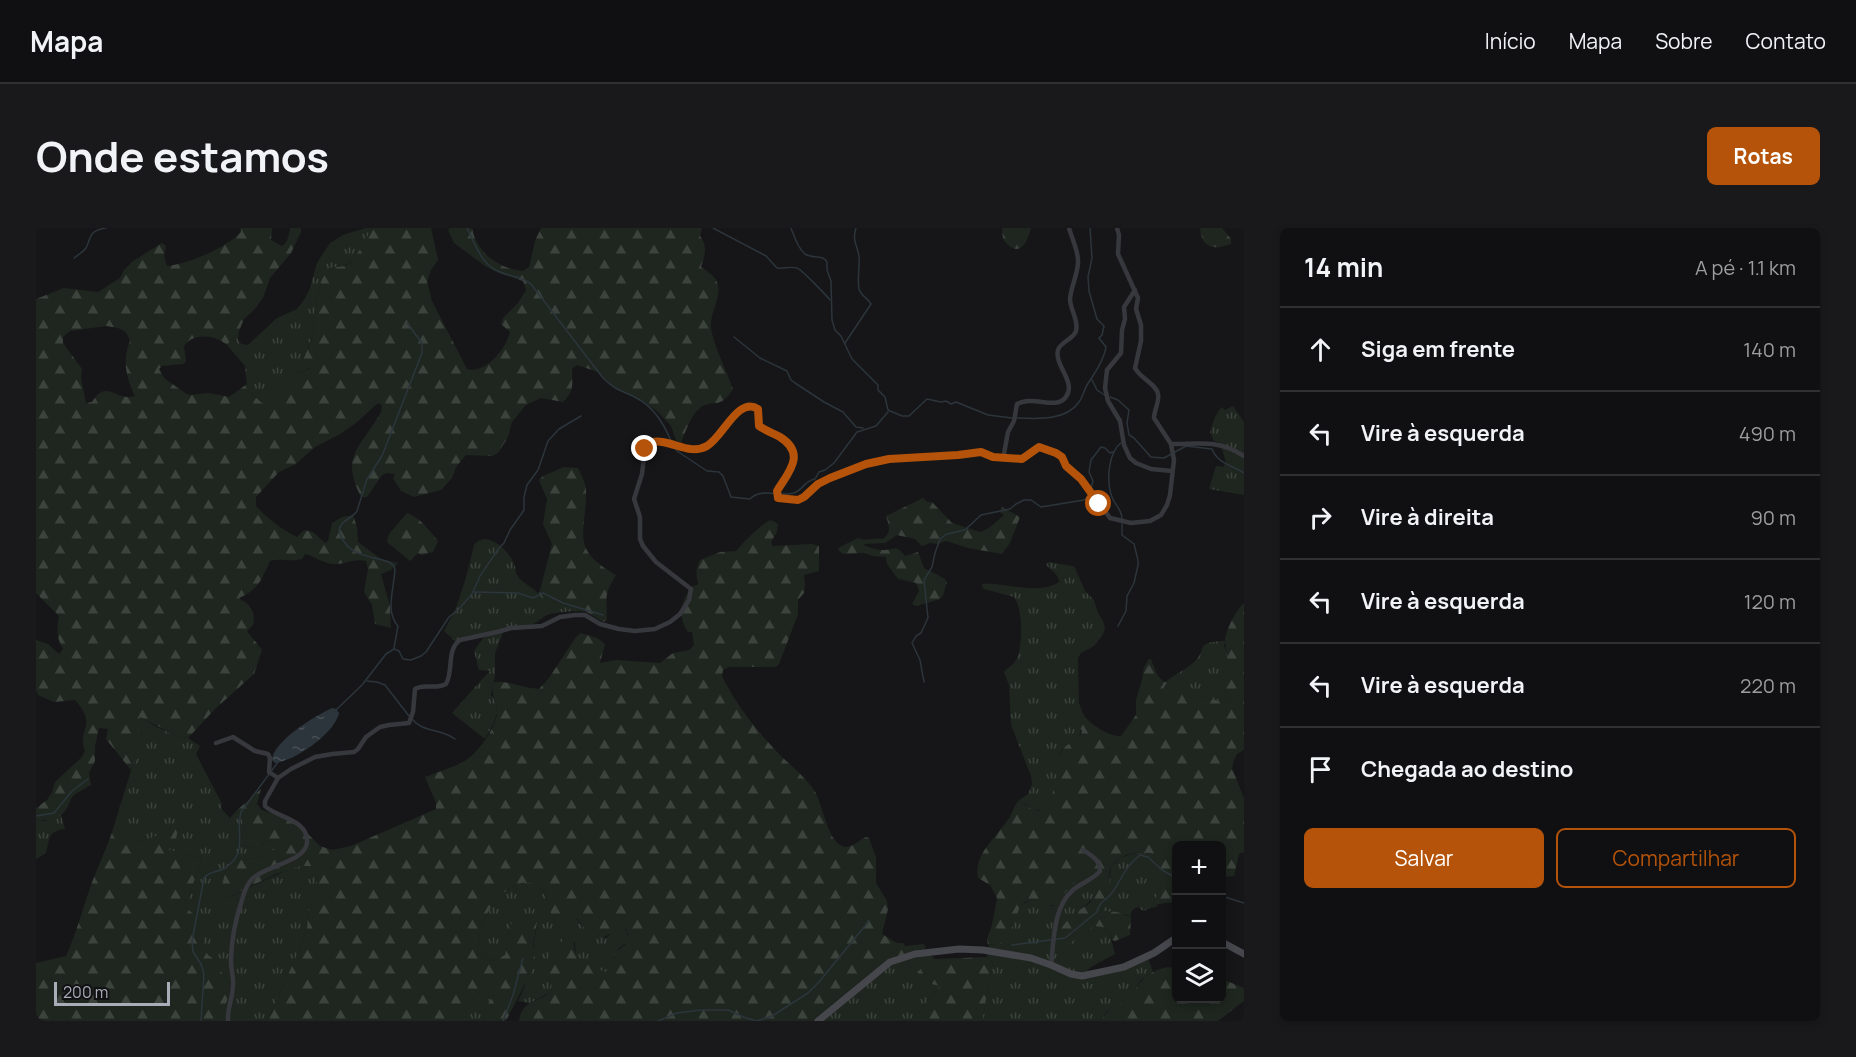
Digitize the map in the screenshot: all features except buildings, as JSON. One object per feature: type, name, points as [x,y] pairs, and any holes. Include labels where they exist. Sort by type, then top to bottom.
[{"type":"street","points":[[1003,459],[1008,432],[1014,421],[1017,404],[1028,400],[1057,403],[1065,398],[1069,390],[1058,352],[1062,345],[1073,338],[1077,329],[1070,299],[1078,261],[1069,228]]},
{"type":"street","points":[[228,1021],[233,988],[231,964],[233,929],[247,886],[256,875],[297,856],[305,848],[307,842],[305,832],[300,826],[265,806],[264,802],[278,778],[315,757],[356,751],[366,736],[385,725],[410,723],[415,689],[446,684],[450,674],[453,648],[460,640],[511,627],[542,626],[560,617],[576,615],[585,615],[600,624],[627,631],[655,629],[675,618],[686,606],[691,589],[656,562],[643,546],[639,536],[640,517],[634,499],[648,443],[660,441],[686,449],[703,447],[712,441],[741,409],[750,405],[755,406],[759,411],[759,426],[783,439],[792,448],[792,469],[777,494],[778,498],[794,500],[804,497],[818,484],[830,478],[881,460],[981,452],[1003,459],[1024,459],[1039,447],[1061,456],[1066,466],[1081,479],[1108,517],[1131,523],[1153,520],[1161,515],[1169,500],[1174,455],[1171,444],[1154,418],[1157,390],[1140,377],[1135,368],[1142,330],[1136,309],[1138,298],[1118,254],[1117,228]]},
{"type":"street","points":[[1135,290],[1124,307],[1121,353],[1108,368],[1105,387],[1108,401],[1119,420],[1124,444],[1130,458],[1151,469],[1172,471]]},
{"type":"street","points":[[1171,444],[1220,444],[1244,456]]},
{"type":"street","points":[[216,743],[233,738],[255,751],[268,754],[270,758],[268,772],[278,778]]},
{"type":"street","points":[[1051,965],[1062,903],[1073,890],[1098,875],[1100,871],[1097,860],[1083,850]]},
{"type":"street","points":[[818,1021],[890,962],[915,954],[950,950],[983,950],[1031,958],[1077,975],[1095,974],[1124,967],[1172,940]]},
{"type":"street","points":[[1226,945],[1244,954]]},
{"type":"green space","points":[[240,228],[272,228],[271,240],[282,246],[289,236],[290,228],[301,228],[291,253],[270,278],[263,298],[244,319],[239,331],[227,345],[211,337],[193,339],[184,346],[186,361],[183,364],[162,366],[159,369],[164,378],[189,395],[209,393],[229,397],[247,384],[250,392],[262,403],[276,395],[298,373],[311,368],[302,363],[315,330],[313,320],[321,281],[329,268],[345,266],[351,262],[372,228],[431,228],[438,260],[427,282],[432,301],[467,369],[474,370],[488,364],[504,346],[510,332],[501,324],[503,318],[518,303],[526,290],[523,281],[485,266],[454,243],[448,230],[450,228],[472,228],[478,245],[490,258],[505,267],[523,271],[529,267],[535,241],[541,228],[702,228],[700,236],[705,251],[701,267],[714,277],[718,288],[711,322],[712,335],[733,389],[724,400],[704,405],[697,411],[681,443],[676,440],[671,426],[657,411],[643,401],[615,389],[598,372],[577,365],[572,369],[571,391],[563,402],[541,398],[526,405],[512,422],[508,437],[498,453],[492,456],[466,455],[456,467],[452,478],[441,490],[414,497],[401,491],[393,478],[395,474],[387,473],[382,475],[367,497],[361,497],[352,470],[353,460],[381,412],[382,405],[378,403],[356,423],[315,447],[296,464],[279,472],[256,497],[256,506],[291,534],[297,537],[304,530],[313,532],[325,543],[328,541],[332,523],[342,517],[353,515],[358,542],[381,559],[398,563],[391,570],[381,574],[390,606],[391,628],[375,624],[372,605],[364,592],[368,569],[366,561],[332,564],[305,554],[302,559],[298,560],[270,561],[255,588],[239,598],[252,610],[253,625],[247,631],[262,650],[254,674],[215,709],[188,738],[179,737],[140,717],[131,770],[106,739],[108,729],[99,728],[95,746],[95,761],[89,773],[91,785],[74,795],[61,815],[49,820],[36,820],[36,808],[47,800],[55,782],[82,757],[85,751],[83,738],[86,722],[82,709],[75,700],[54,702],[38,695],[36,690],[36,640],[48,644],[59,654],[63,649],[58,633],[59,616],[36,593],[36,299],[64,288],[98,292],[120,278],[133,261],[162,243],[166,246],[164,256],[167,266],[206,254],[226,244],[241,232]],"holes":[[[106,326],[124,331],[130,341],[126,355],[126,369],[135,396],[122,396],[107,391],[97,395],[92,402],[86,403],[81,378],[82,369],[63,343],[63,337],[70,331]]]},
{"type":"green space","points":[[372,228],[358,254],[348,264],[334,267],[321,281],[313,320],[315,330],[304,357],[312,367],[298,373],[270,400],[262,403],[250,392],[247,387],[245,366],[227,345],[239,331],[238,340],[241,344],[248,345],[277,318],[297,309],[309,291],[317,263],[330,243],[343,235]]},
{"type":"green space","points":[[1002,228],[1031,228],[1024,244],[1014,249],[1005,241]]},
{"type":"green space","points":[[1200,228],[1222,228],[1231,239],[1231,244],[1214,247],[1206,244]]},
{"type":"green space","points":[[1233,406],[1244,422],[1244,495],[1209,489],[1216,466],[1223,467],[1226,462],[1220,443],[1214,441],[1210,432],[1221,407],[1225,410]]},
{"type":"green space","points":[[564,467],[578,468],[585,485],[583,538],[586,548],[601,565],[616,575],[607,593],[607,620],[603,622],[579,607],[562,605],[542,598],[539,594],[552,544],[543,524],[547,499],[539,480]]},
{"type":"green space","points":[[923,498],[927,502],[932,502],[952,523],[980,532],[989,528],[1004,515],[1000,512],[1002,507],[1020,517],[1010,543],[1002,554],[968,548],[946,541],[922,546],[915,539],[897,535],[885,543],[864,544],[879,550],[896,549],[905,556],[918,552],[924,568],[945,579],[947,583],[941,598],[916,606],[912,604],[919,591],[916,583],[898,579],[887,564],[886,557],[864,553],[843,554],[838,550],[858,538],[883,539],[889,531],[886,516]]},
{"type":"green space","points":[[407,513],[421,521],[438,541],[433,552],[421,555],[418,553],[410,561],[387,542],[389,534]]},
{"type":"green space","points":[[771,520],[778,524],[777,532],[771,542],[773,546],[812,544],[819,546],[819,571],[804,575],[804,593],[798,600],[798,614],[779,664],[776,667],[730,667],[723,670],[722,676],[755,727],[814,790],[829,829],[837,842],[848,847],[866,837],[869,838],[876,857],[876,883],[887,901],[888,909],[882,934],[905,946],[924,944],[926,948],[898,956],[884,963],[810,1021],[519,1021],[527,1005],[551,992],[549,952],[561,943],[564,937],[569,936],[574,942],[576,954],[581,960],[610,973],[616,952],[625,945],[628,934],[626,929],[621,929],[601,937],[592,936],[575,917],[566,917],[562,920],[553,918],[543,891],[528,882],[515,885],[502,895],[491,908],[483,923],[479,939],[482,952],[493,961],[505,955],[513,921],[526,916],[537,922],[533,946],[535,958],[533,968],[506,1021],[483,1021],[487,1005],[494,995],[494,988],[489,985],[455,1021],[267,1021],[307,929],[308,915],[317,884],[315,868],[300,866],[276,874],[219,902],[213,901],[222,885],[226,869],[234,859],[255,858],[274,850],[274,844],[270,841],[251,848],[241,844],[247,838],[244,823],[236,811],[261,789],[257,804],[262,810],[281,816],[303,829],[320,846],[332,850],[351,846],[436,809],[436,803],[425,777],[465,761],[482,744],[497,714],[494,682],[539,689],[581,633],[597,638],[605,644],[600,663],[616,660],[660,663],[673,653],[689,650],[694,645],[692,632],[688,632],[681,615],[691,587],[699,584],[696,572],[700,560],[720,552],[736,551],[758,528]]},
{"type":"green space","points":[[484,539],[494,542],[507,552],[519,578],[542,598],[562,605],[579,607],[586,612],[555,613],[528,626],[505,628],[495,653],[495,676],[491,694],[496,703],[497,713],[485,739],[452,713],[490,671],[479,670],[474,651],[486,634],[456,642],[444,631],[456,608],[474,545]]},
{"type":"green space","points":[[1048,562],[1075,568],[1085,591],[1094,600],[1105,629],[1094,646],[1081,653],[1078,658],[1079,703],[1083,714],[1079,719],[1079,736],[1060,752],[1052,796],[1042,808],[1034,811],[1018,801],[1028,794],[1032,784],[1011,725],[1009,685],[1004,672],[1017,658],[1019,652],[1021,627],[1019,610],[1014,597],[984,589],[982,584],[1031,588],[1051,586],[1059,582],[1058,576],[1046,564]]},
{"type":"green space","points":[[1244,603],[1244,750],[1237,754],[1232,768],[1244,798],[1244,852],[1239,854],[1234,876],[1226,877],[1226,841],[1172,841],[1172,902],[1158,904],[1151,908],[1161,887],[1154,873],[1153,854],[1128,854],[1117,860],[1110,870],[1102,908],[1103,911],[1117,912],[1131,917],[1130,935],[1115,941],[1112,940],[1109,931],[1103,927],[1093,926],[1069,944],[1055,941],[1056,934],[1072,915],[1090,903],[1097,889],[1098,878],[1092,873],[1085,873],[1080,874],[1056,904],[1047,905],[1032,899],[1024,903],[1001,943],[988,945],[987,939],[997,898],[990,885],[978,878],[979,861],[1018,801],[1038,811],[1045,806],[1053,793],[1060,755],[1082,731],[1079,727],[1079,718],[1083,714],[1100,729],[1121,736],[1136,715],[1136,700],[1144,667],[1149,659],[1159,677],[1167,683],[1161,692],[1161,701],[1167,702],[1187,689],[1227,703],[1231,700],[1220,677],[1227,669],[1226,634]]},
{"type":"green space","points":[[1225,641],[1224,646],[1228,653],[1227,669],[1221,677],[1231,700],[1227,703],[1205,697],[1197,692],[1166,702],[1160,701],[1161,692],[1167,684],[1165,682],[1193,663],[1205,645]]},
{"type":"green space","points":[[139,716],[155,726],[179,737],[188,738],[200,746],[196,754],[222,804],[221,808],[230,818],[236,811],[244,823],[247,838],[242,844],[251,848],[270,841],[274,844],[274,850],[260,857],[234,859],[226,869],[222,885],[214,901],[219,902],[289,869],[299,866],[315,868],[317,884],[308,915],[307,929],[267,1021],[226,1021],[226,1004],[231,985],[217,961],[208,955],[203,946],[203,932],[196,916],[185,907],[202,858],[168,850],[180,820],[164,833],[141,842],[114,826],[134,761]]},
{"type":"green space","points":[[61,815],[65,829],[52,834],[46,853],[36,859],[36,820],[44,821]]},
{"type":"green space","points":[[180,819],[175,844],[168,850],[202,858],[185,907],[196,916],[203,932],[203,946],[208,955],[217,961],[231,985],[226,1004],[226,1021],[36,1021],[36,963],[66,956],[114,826],[141,842],[164,833]]},
{"type":"green space","points":[[1145,852],[1153,854],[1155,858],[1154,869],[1161,887],[1151,908],[1143,911],[1138,907],[1132,911],[1131,917],[1103,911],[1111,867],[1118,859]]},
{"type":"green space","points":[[1091,872],[1098,878],[1097,891],[1089,902],[1056,934],[1086,930],[1093,926],[1103,927],[1109,931],[1115,954],[1087,971],[1117,966],[1146,953],[1153,972],[1141,980],[1127,999],[1106,1012],[1103,1018],[1105,1021],[982,1021],[993,962],[987,957],[989,945],[1001,943],[1020,906],[1032,899],[1053,906],[1080,874]]},
{"type":"green space","points":[[522,882],[529,882],[539,887],[546,897],[551,915],[575,917],[587,931],[606,938],[619,929],[627,931],[627,940],[616,953],[610,973],[592,967],[576,956],[575,942],[561,944],[549,953],[551,992],[530,1003],[518,1001],[528,974],[537,925],[528,916],[514,921],[509,930],[505,955],[493,961],[480,948],[479,939],[484,919],[495,902],[506,891]]},
{"type":"green space","points":[[924,949],[935,959],[918,972],[931,984],[940,986],[911,1021],[810,1021],[884,963],[898,956]]},
{"type":"green space","points":[[987,957],[993,962],[982,1021],[911,1021],[940,986],[931,984],[917,972],[935,959]]},
{"type":"green space","points":[[1172,968],[1172,1003],[1226,1003],[1226,981],[1244,988],[1244,1001],[1218,1021],[1105,1021],[1103,1018],[1108,1011],[1128,998],[1146,977],[1156,971]]},
{"type":"green space","points":[[489,985],[494,988],[494,995],[487,1005],[483,1021],[455,1021],[475,998]]},
{"type":"water","points":[[332,708],[339,713],[336,721],[313,745],[283,761],[275,763],[272,760],[279,745],[287,737]]},
{"type":"waterway","points":[[74,258],[86,248],[94,232],[106,228]]},
{"type":"waterway","points":[[467,228],[488,265],[531,284],[603,378],[655,412],[671,441]]},
{"type":"waterway","points":[[713,228],[766,256],[777,268],[799,269],[830,300]]},
{"type":"waterway","points":[[791,228],[796,242],[805,254],[823,258],[827,262],[831,281],[832,320],[835,330],[841,336],[852,359],[878,385],[878,390],[885,397],[888,410],[902,416],[909,416],[927,399],[946,401],[951,404],[956,402],[988,415],[1012,418]]},
{"type":"waterway","points":[[845,343],[871,304],[859,289],[859,256],[854,236],[856,228]]},
{"type":"waterway","points":[[1017,418],[1051,418],[1067,413],[1080,400],[1103,357],[1106,347],[1099,338],[1104,326],[1097,319],[1089,291],[1088,277],[1092,258],[1090,228]]},
{"type":"waterway","points":[[394,648],[398,626],[391,607],[394,566],[389,562],[352,550],[342,539],[339,530],[342,524],[357,511],[367,479],[382,456],[422,353],[422,343],[407,323]]},
{"type":"waterway","points":[[734,337],[760,358],[787,371],[795,383],[843,412],[856,427],[863,428]]},
{"type":"waterway","points":[[1092,380],[1097,390],[1106,396]]},
{"type":"waterway","points":[[1110,397],[1118,400],[1129,410],[1127,423],[1129,435],[1151,457],[1164,458],[1186,446],[1212,449],[1218,458],[1244,473]]},
{"type":"waterway","points":[[673,445],[677,451],[707,471],[719,472],[723,476],[731,497],[750,499],[754,495],[765,493],[789,494],[797,492],[809,481],[815,479],[819,472],[834,463],[857,432],[876,426],[888,412]]},
{"type":"waterway","points":[[394,649],[399,651],[403,659],[411,660],[426,652],[449,617],[472,594],[480,576],[524,510],[527,485],[538,470],[548,441],[559,429],[581,416]]},
{"type":"waterway","points":[[1122,442],[1111,460],[1109,475],[1112,497],[1122,519]]},
{"type":"waterway","points":[[924,682],[920,660],[912,643],[921,633],[928,618],[924,580],[932,567],[940,539],[947,534],[965,530],[981,515],[1010,509],[1024,500],[1031,500],[1041,507],[1084,500],[1089,496],[1093,481],[1089,472],[1091,460],[1101,447],[1110,453],[1113,452]]},
{"type":"waterway","points":[[1118,626],[1126,611],[1127,596],[1134,583],[1138,565],[1134,544],[1122,535],[1122,524]]},
{"type":"waterway","points":[[474,592],[518,593],[533,598],[543,593],[563,603],[603,615]]},
{"type":"waterway","points":[[335,711],[362,685],[386,654],[394,649]]},
{"type":"waterway","points":[[367,681],[385,685],[409,716]]},
{"type":"waterway","points":[[412,719],[427,729],[444,733],[455,739]]},
{"type":"waterway","points":[[201,1021],[204,974],[193,952],[192,941],[204,878],[225,868],[237,855],[241,812],[278,762]]},
{"type":"waterway","points":[[36,816],[54,813],[72,791],[88,779]]},
{"type":"waterway","points":[[1012,945],[1065,938],[1097,912],[1099,906],[1111,894],[1127,869],[1140,855],[1148,857],[1172,876]]},
{"type":"waterway","points":[[1226,897],[1244,903]]},
{"type":"waterway","points":[[658,1021],[677,1013],[701,1010],[728,1010],[757,1021],[772,1016],[808,993],[869,921]]},
{"type":"waterway","points":[[503,1021],[523,958]]},
{"type":"route","points":[[645,449],[648,443],[655,441],[672,443],[686,449],[706,446],[738,411],[750,405],[758,409],[759,426],[783,439],[792,448],[792,469],[777,491],[778,498],[798,500],[818,484],[830,478],[866,464],[889,459],[985,452],[993,457],[1016,460],[1026,458],[1036,448],[1043,447],[1061,456],[1066,466],[1081,479],[1099,504]]}]
